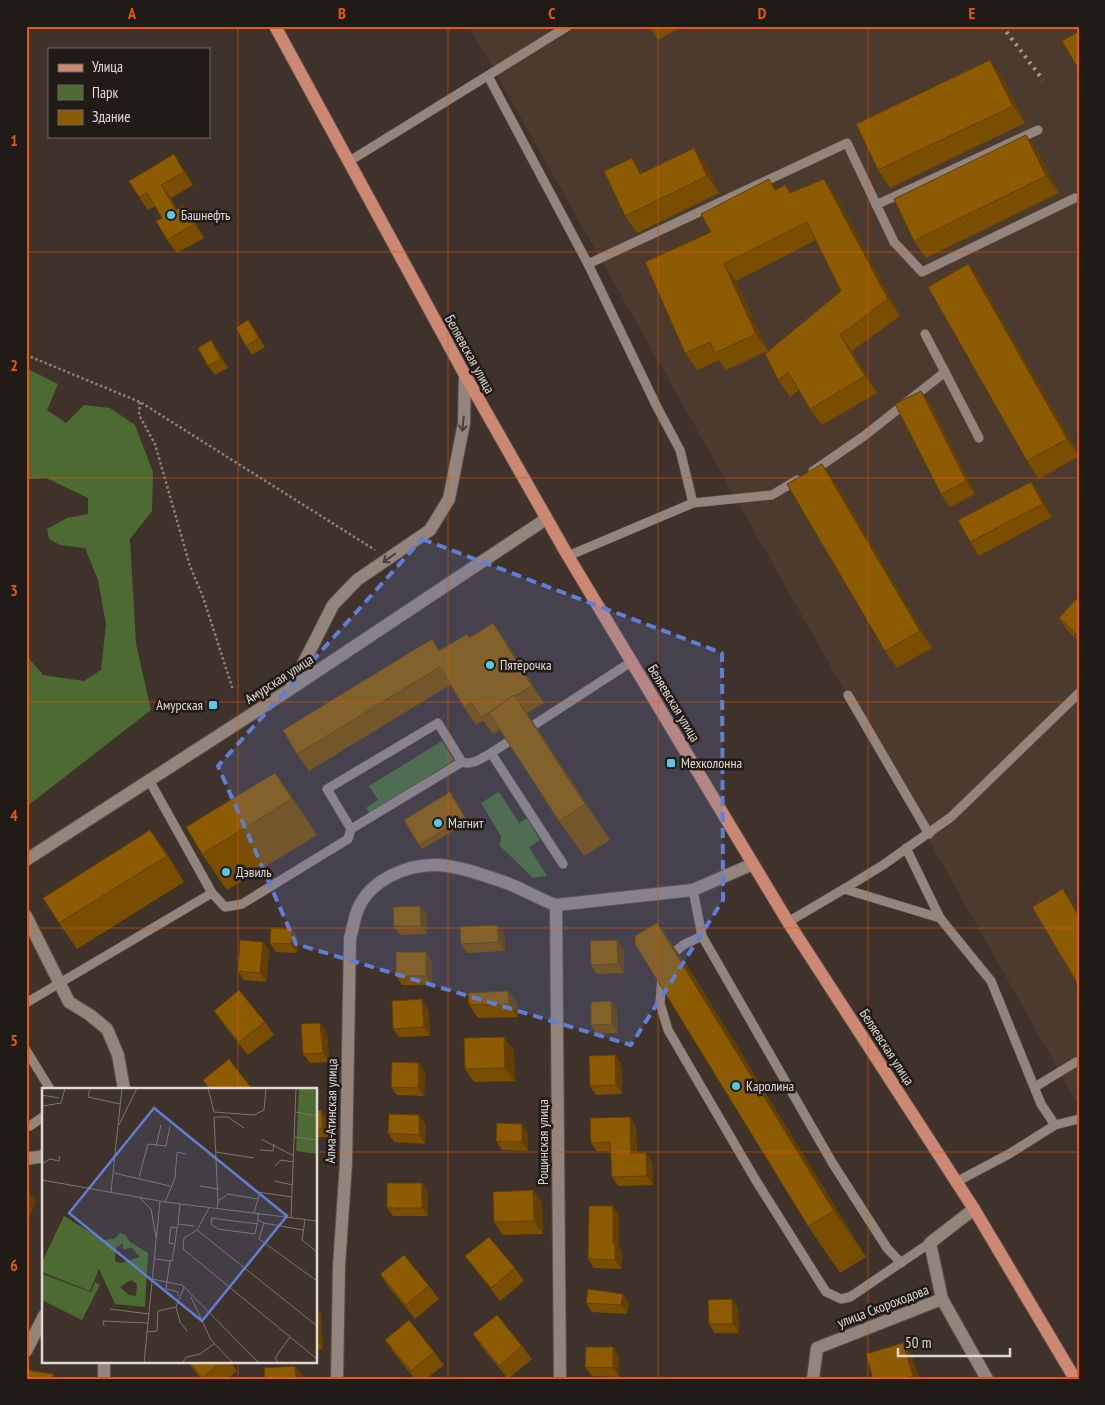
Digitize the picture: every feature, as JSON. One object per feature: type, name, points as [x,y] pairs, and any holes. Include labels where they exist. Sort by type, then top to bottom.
[{"type":"main road","name":"Беляевская улица","points":[[275,26],[465,375],[546,519],[788,922],[974,1209],[1076,1379]]},
{"type":"street","points":[[290,690],[333,604],[358,580],[430,530],[449,499],[464,423],[465,375]]},
{"type":"street","name":"Амурская улица","points":[[26,860],[290,690],[546,519]]},
{"type":"street","points":[[556,905],[693,890],[753,864]]},
{"type":"street","name":"Алма-Атинская улица","points":[[337,1379],[339,1266],[346,1163],[350,938],[358,908],[379,881],[405,870],[437,865],[467,870],[506,883],[536,898],[556,905]]},
{"type":"street","name":"Рощинская улица","points":[[556,905],[560,1379]]},
{"type":"street","points":[[26,916],[68,1002],[90,1015],[107,1029],[118,1055],[124,1088]]},
{"type":"street","points":[[26,1159],[42,1156]]},
{"type":"street","points":[[930,1243],[974,1209]]},
{"type":"street","name":"улица Скороходова","points":[[813,1379],[817,1348],[942,1299],[930,1243]]},
{"type":"street","points":[[942,1299],[987,1379]]},
{"type":"street","points":[[26,1351],[42,1320]]},
{"type":"street","points":[[104,1362],[104,1379]]},
{"type":"lane","points":[[348,162],[568,26]]},
{"type":"lane","points":[[488,76],[588,264],[657,408],[680,450],[693,503]]},
{"type":"lane","points":[[876,205],[1038,130]]},
{"type":"lane","points":[[588,264],[847,143],[894,242],[922,272],[1075,198]]},
{"type":"lane","points":[[926,334],[978,438]]},
{"type":"lane","points":[[568,556],[693,503],[772,495],[834,457],[945,372]]},
{"type":"lane","points":[[351,829],[327,789],[438,723],[462,762],[467,764],[473,762],[491,753],[631,662]]},
{"type":"lane","points":[[788,922],[883,865],[951,817],[1079,693]]},
{"type":"lane","points":[[848,694],[929,834]]},
{"type":"lane","points":[[491,753],[563,864]]},
{"type":"lane","points":[[149,780],[212,893],[225,908],[242,904],[348,839],[351,829],[462,762]]},
{"type":"lane","points":[[906,848],[919,871],[940,918],[991,981],[1041,1104],[1055,1125]]},
{"type":"lane","points":[[844,889],[940,918]]},
{"type":"lane","points":[[693,890],[702,936],[833,1164],[888,1248],[901,1263]]},
{"type":"lane","points":[[26,1002],[212,893]]},
{"type":"lane","points":[[702,936],[672,952],[663,965],[660,1003],[668,1030],[755,1179],[826,1292],[841,1299],[850,1297],[930,1243]]},
{"type":"lane","points":[[26,1050],[49,1088]]},
{"type":"lane","points":[[1035,1087],[1076,1062]]},
{"type":"lane","points":[[30,1126],[42,1117]]},
{"type":"lane","points":[[956,1182],[1009,1154],[1055,1125],[1079,1119]]},
{"type":"path","points":[[26,355],[140,402],[388,558]]},
{"type":"path","points":[[140,402],[139,415],[155,444],[190,566],[203,596],[234,690]]},
{"type":"highlighted area","points":[[422,539],[722,653],[723,900],[631,1045],[296,944],[218,766]]},
{"type":"shaded area","points":[[469,26],[1079,26],[1079,1106]]},
{"type":"green space","points":[[26,368],[58,384],[47,410],[66,423],[84,405],[110,408],[135,425],[153,472],[152,511],[130,539],[136,644],[151,710],[26,807],[26,655],[43,675],[84,681],[101,670],[106,624],[98,580],[85,548],[60,545],[49,539],[47,529],[67,518],[88,514],[88,498],[46,478],[26,479]]},
{"type":"green space","points":[[442,741],[454,760],[370,813],[366,808],[378,800],[369,786]]},
{"type":"green space","points":[[499,792],[519,823],[527,818],[540,840],[529,847],[547,876],[533,878],[500,846],[501,836],[481,803]]},
{"type":"building","points":[[1079,31],[1079,70],[1062,41]]},
{"type":"building","points":[[990,60],[1013,106],[878,170],[856,124]]},
{"type":"building","points":[[1026,135],[1046,176],[914,241],[894,199]]},
{"type":"building","points":[[694,148],[707,176],[625,216],[604,171],[632,158],[640,174]]},
{"type":"building","points":[[174,154],[184,172],[161,185],[176,210],[184,206],[195,224],[167,240],[156,221],[162,218],[147,193],[139,197],[129,181]]},
{"type":"building","points":[[769,179],[775,190],[785,185],[790,193],[824,179],[888,299],[840,335],[865,376],[810,409],[788,372],[778,380],[765,354],[841,291],[807,222],[724,264],[756,334],[715,353],[710,342],[685,353],[645,262],[711,232],[701,214]]},
{"type":"building","points":[[968,264],[1067,439],[1027,461],[928,287]]},
{"type":"building","points":[[248,320],[259,338],[246,346],[236,328]]},
{"type":"building","points":[[211,340],[221,359],[208,366],[198,348]]},
{"type":"building","points":[[921,391],[966,481],[941,494],[895,404]]},
{"type":"building","points":[[822,464],[920,631],[885,651],[787,484]]},
{"type":"building","points":[[1031,482],[1043,504],[970,542],[958,520]]},
{"type":"building","points":[[1079,596],[1079,637],[1059,618]]},
{"type":"building","points":[[493,623],[532,686],[514,695],[481,717],[472,703],[464,707],[440,667],[297,754],[283,730],[432,639],[439,651],[467,634],[469,638]]},
{"type":"building","points":[[514,695],[585,804],[559,821],[489,713]]},
{"type":"building","points":[[275,773],[292,799],[202,854],[186,827]]},
{"type":"building","name":"Магнит","points":[[450,792],[465,817],[419,845],[404,820]]},
{"type":"building","points":[[150,830],[167,856],[59,923],[43,898]]},
{"type":"building","points":[[1063,889],[1079,917],[1079,986],[1032,907]]},
{"type":"building","points":[[420,906],[421,926],[394,926],[393,907]]},
{"type":"building","points":[[657,923],[834,1211],[808,1226],[635,944],[635,936]]},
{"type":"building","points":[[497,925],[499,942],[461,944],[460,927]]},
{"type":"building","points":[[271,928],[292,929],[291,944],[270,943]]},
{"type":"building","points":[[240,940],[263,942],[260,973],[238,971]]},
{"type":"building","points":[[617,940],[618,964],[591,965],[590,941]]},
{"type":"building","points":[[396,952],[426,952],[426,976],[396,976]]},
{"type":"building","points":[[239,990],[265,1022],[239,1042],[214,1011]]},
{"type":"building","points":[[508,991],[509,1004],[469,1005],[468,993]]},
{"type":"building","points":[[422,999],[424,1027],[393,1029],[392,1001]]},
{"type":"building","points":[[611,1001],[612,1024],[591,1025],[591,1002]]},
{"type":"building","points":[[320,1023],[323,1053],[303,1054],[301,1024]]},
{"type":"building","points":[[504,1037],[505,1068],[465,1069],[464,1038]]},
{"type":"building","points":[[615,1055],[616,1085],[590,1086],[589,1056]]},
{"type":"building","points":[[229,1059],[251,1088],[209,1088],[203,1080]]},
{"type":"building","points":[[392,1062],[419,1063],[418,1088],[391,1087]]},
{"type":"building","points":[[321,1110],[323,1128],[318,1128],[318,1111]]},
{"type":"building","points":[[389,1114],[419,1115],[419,1135],[388,1133]]},
{"type":"building","points":[[630,1117],[631,1153],[646,1153],[647,1176],[612,1177],[610,1142],[591,1143],[590,1118]]},
{"type":"building","points":[[497,1123],[522,1124],[522,1142],[496,1141]]},
{"type":"building","points":[[387,1183],[422,1183],[422,1208],[387,1208]]},
{"type":"building","points":[[533,1190],[534,1221],[494,1222],[493,1192]]},
{"type":"building","points":[[26,1192],[30,1194],[26,1203]]},
{"type":"building","points":[[589,1206],[613,1206],[615,1260],[588,1259]]},
{"type":"building","points":[[489,1237],[515,1268],[491,1288],[465,1256]]},
{"type":"building","points":[[404,1255],[429,1286],[406,1305],[380,1274]]},
{"type":"building","points":[[588,1289],[623,1294],[621,1305],[586,1303]]},
{"type":"building","points":[[732,1299],[733,1324],[709,1324],[708,1300]]},
{"type":"building","points":[[497,1315],[522,1346],[499,1366],[473,1334]]},
{"type":"building","points":[[409,1320],[434,1352],[411,1371],[385,1340]]},
{"type":"building","points":[[903,1343],[913,1376],[905,1379],[873,1379],[866,1354]]},
{"type":"building","points":[[586,1347],[613,1347],[613,1368],[585,1367]]},
{"type":"building","points":[[190,1362],[222,1362],[202,1378]]},
{"type":"building","points":[[295,1366],[296,1379],[265,1379],[264,1368]]},
{"type":"building","points":[[26,1370],[53,1374],[53,1379],[26,1379]]},
{"type":"railway","points":[[1002,26],[1043,80]]},
{"type":"place","name":"Башнефть","points":[[171,215]]},
{"type":"place","name":"Пятёрочка","points":[[490,665]]},
{"type":"place","name":"Амурская","points":[[213,705]]},
{"type":"place","name":"Мехколонна","points":[[671,763]]},
{"type":"place","name":"Магнит","points":[[438,823]]},
{"type":"place","name":"Дэвиль","points":[[226,872]]},
{"type":"place","name":"Каролина","points":[[736,1086]]}]
